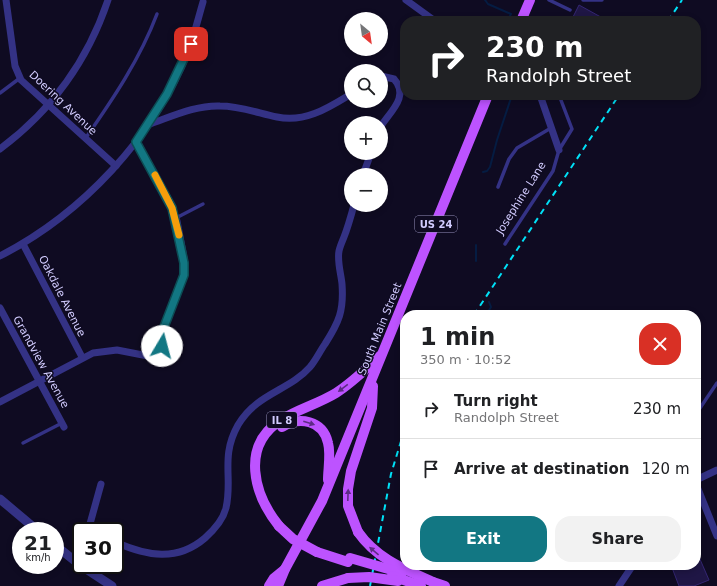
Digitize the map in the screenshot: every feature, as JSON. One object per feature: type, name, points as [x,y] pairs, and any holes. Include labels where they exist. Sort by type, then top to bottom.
[{"type":"main road","points":[[523,16],[530,0]]},
{"type":"main road","name":"South Main Street","points":[[400,310],[486,100]]},
{"type":"main road","name":"South Main Street","points":[[278,586],[285,568],[308,528],[328,485],[400,311]]},
{"type":"main road","name":"IL 8","points":[[383,353],[337,392],[278,422],[268,432],[261,441],[256,455],[256,482],[264,504],[281,524],[318,550],[421,586]]},
{"type":"main road","points":[[373,377],[372,408],[351,471],[348,489],[348,506],[358,532],[366,543],[380,556],[400,566]]},
{"type":"main road","name":"IL 8","points":[[281,524],[266,496],[260,464],[264,449],[269,439],[278,430],[289,423],[303,420],[311,422],[321,430],[328,447],[328,485]]},
{"type":"main road","name":"IL 8","points":[[349,560],[445,586]]},
{"type":"main road","name":"South Main Street","points":[[268,586],[285,568]]},
{"type":"main road","points":[[409,570],[433,582]]},
{"type":"main road","points":[[322,586],[348,578],[377,578],[417,586]]},
{"type":"street","name":"Doering Avenue","points":[[6,0],[14,59],[20,78],[27,87],[116,166]]},
{"type":"street","points":[[0,149],[26,128],[59,94],[87,51],[96,34],[108,0]]},
{"type":"street","points":[[406,0],[428,16]]},
{"type":"street","points":[[0,256],[23,244],[65,214],[94,189],[136,142],[179,72],[191,44],[203,2]]},
{"type":"street","points":[[388,77],[394,78],[399,85],[400,92],[398,104],[388,117]]},
{"type":"street","points":[[147,126],[199,108],[210,106],[242,107],[280,118],[304,117],[323,111],[344,98]]},
{"type":"street","name":"Josephine Lane","points":[[542,100],[552,127],[558,150]]},
{"type":"street","points":[[0,402],[82,357],[98,351],[110,350],[148,356],[156,353],[162,346],[164,327],[184,270],[176,218],[168,198],[136,142]]},
{"type":"street","points":[[124,545],[147,554],[168,556],[184,551],[208,535],[219,523],[226,508],[228,497],[226,467],[232,439],[240,423],[255,404],[299,377],[310,367],[338,322],[342,307],[339,250],[352,212]]},
{"type":"street","name":"Oakdale Avenue","points":[[23,244],[82,357]]},
{"type":"street","name":"Grandview Avenue","points":[[0,308],[63,425]]},
{"type":"street","points":[[701,478],[717,470]]},
{"type":"street","points":[[90,522],[101,484]]},
{"type":"street","points":[[701,496],[717,536]]},
{"type":"street","points":[[0,499],[27,522]]},
{"type":"street","points":[[619,586],[630,570]]},
{"type":"street","points":[[96,574],[112,586]]},
{"type":"lane","points":[[549,0],[570,10]]},
{"type":"lane","points":[[583,0],[602,0]]},
{"type":"lane","points":[[85,138],[116,94],[150,32],[157,14]]},
{"type":"lane","points":[[0,93],[20,78]]},
{"type":"lane","points":[[558,150],[572,129],[561,100]]},
{"type":"lane","points":[[498,187],[508,159],[517,148],[552,127]]},
{"type":"lane","name":"Josephine Lane","points":[[505,244],[553,171],[558,150]]},
{"type":"lane","points":[[176,218],[203,204]]},
{"type":"lane","points":[[701,407],[717,383]]},
{"type":"lane","points":[[23,443],[63,425]]},
{"type":"building","points":[[579,5],[599,16],[574,16]]},
{"type":"building","points":[[701,562],[709,580],[694,586],[679,586],[673,570],[701,570]]},
{"type":"waterway","points":[[485,0],[488,4],[511,14],[510,16]]},
{"type":"waterway","points":[[483,172],[487,171],[490,167],[510,100]]},
{"type":"waterway","points":[[476,245],[476,261]]},
{"type":"waterway","points":[[489,302],[491,307],[489,310]]},
{"type":"railway","points":[[671,16],[682,0]]},
{"type":"railway","points":[[477,310],[616,100]]},
{"type":"railway","points":[[370,586],[391,474],[400,444]]},
{"type":"slow traffic","points":[[155,175],[172,208],[177,221],[179,235]]},
{"type":"route","points":[[162,346],[164,327],[184,275],[184,263],[179,230],[172,208],[168,198],[136,142],[167,94],[179,72],[191,44]]}]
